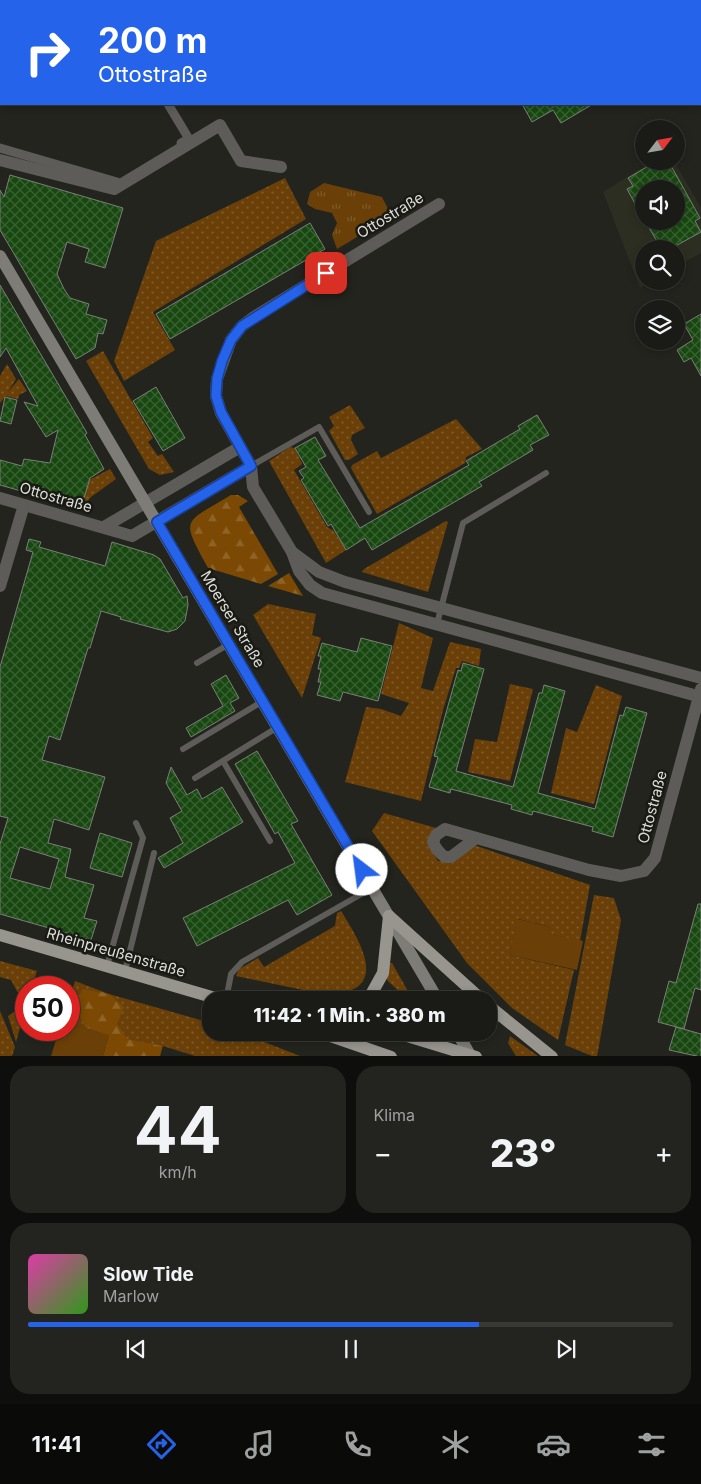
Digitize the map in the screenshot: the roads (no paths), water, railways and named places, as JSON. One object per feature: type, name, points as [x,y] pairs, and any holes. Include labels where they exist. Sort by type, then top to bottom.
[{"type":"main road","name":"Moerser Straße","points":[[0,256],[433,991]]},
{"type":"main road","points":[[374,991],[383,973],[388,916]]},
{"type":"main road","points":[[388,916],[472,991]]},
{"type":"main road","name":"Rheinpreußenstraße","points":[[0,935],[202,994]]},
{"type":"main road","points":[[497,1012],[552,1056]]},
{"type":"main road","points":[[342,1041],[377,1054],[391,1056]]},
{"type":"main road","points":[[423,1041],[472,1056]]},
{"type":"main road","points":[[463,1041],[472,1056]]},
{"type":"street","points":[[0,148],[115,183],[189,139],[169,105]]},
{"type":"street","points":[[0,160],[114,189],[220,125],[241,162],[281,167]]},
{"type":"street","name":"Ottostraße","points":[[439,204],[242,326],[231,340],[222,361],[217,379],[216,396],[221,412],[251,466],[253,487],[292,552],[300,572],[310,585],[322,593],[700,694],[655,858],[644,871],[621,876],[589,870],[476,838]]},
{"type":"street","name":"Ottostraße","points":[[104,527],[240,447]]},
{"type":"street","name":"Ottostraße","points":[[0,498],[132,536],[251,466]]},
{"type":"street","points":[[0,586],[24,505]]},
{"type":"street","name":"Ottostraße","points":[[292,552],[319,572],[327,575],[440,608],[701,678]]},
{"type":"lane","points":[[251,466],[319,427],[369,512]]},
{"type":"lane","points":[[437,624],[462,523],[546,473]]},
{"type":"lane","points":[[197,663],[229,644]]},
{"type":"lane","points":[[183,749],[263,702]]},
{"type":"lane","points":[[195,778],[278,727]]},
{"type":"lane","points":[[223,762],[270,841]]},
{"type":"lane","points":[[106,966],[143,838],[136,823]]},
{"type":"lane","points":[[125,971],[154,853]]},
{"type":"lane","points":[[226,991],[231,974],[242,962],[372,888]]}]
